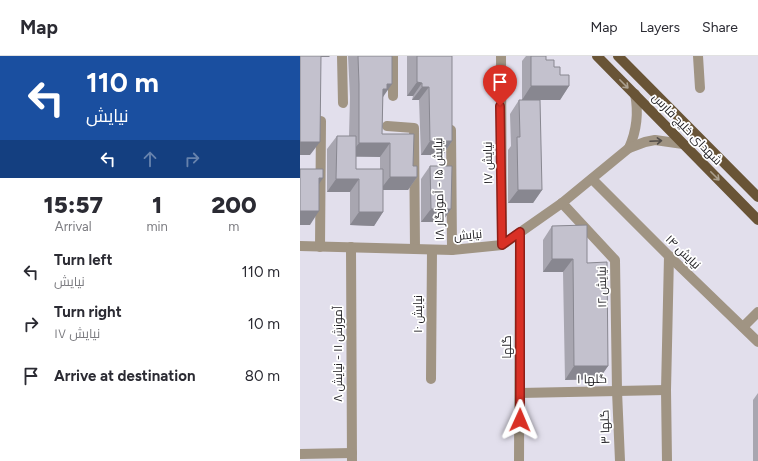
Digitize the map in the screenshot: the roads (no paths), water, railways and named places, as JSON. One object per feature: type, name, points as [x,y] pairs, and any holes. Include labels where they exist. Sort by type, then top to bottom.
[{"type":"main road","name":"شهدای خلیج فارس","points":[[597,56],[758,220]]},
{"type":"main road","name":"شهدای خلیج فارس","points":[[618,56],[758,197]]},
{"type":"street","points":[[342,56],[343,103]]},
{"type":"street","points":[[393,56],[393,96]]},
{"type":"street","name":"نیایش ۱۷","points":[[501,56],[502,245]]},
{"type":"street","points":[[698,56],[700,88]]},
{"type":"street","points":[[629,148],[635,136],[637,125],[638,110],[635,94]]},
{"type":"street","name":"نیایش ۱۵ - آموزگار ۱۸","points":[[451,119],[452,250]]},
{"type":"street","points":[[320,247],[321,121]]},
{"type":"street","points":[[387,126],[414,128],[415,249]]},
{"type":"street","points":[[502,245],[562,203],[629,148],[644,142],[655,140],[683,144]]},
{"type":"street","name":"نیایش ۱۴","points":[[592,179],[758,342]]},
{"type":"street","name":"نیایش ۱۲","points":[[562,203],[615,260],[617,391]]},
{"type":"street","name":"گلها","points":[[519,461],[520,232]]},
{"type":"street","name":"نیایش","points":[[300,246],[452,250],[502,245]]},
{"type":"street","name":"آموزش ۱۱ - نیایش ۸","points":[[351,247],[352,457]]},
{"type":"street","name":"نیایش ۱۰","points":[[431,379],[432,250]]},
{"type":"street","points":[[666,461],[669,256]]},
{"type":"street","points":[[743,328],[758,312]]},
{"type":"street","name":"گلها ۱","points":[[520,393],[666,390]]},
{"type":"street","name":"گلها ۳","points":[[617,391],[620,461]]},
{"type":"street","points":[[300,454],[352,457]]}]
